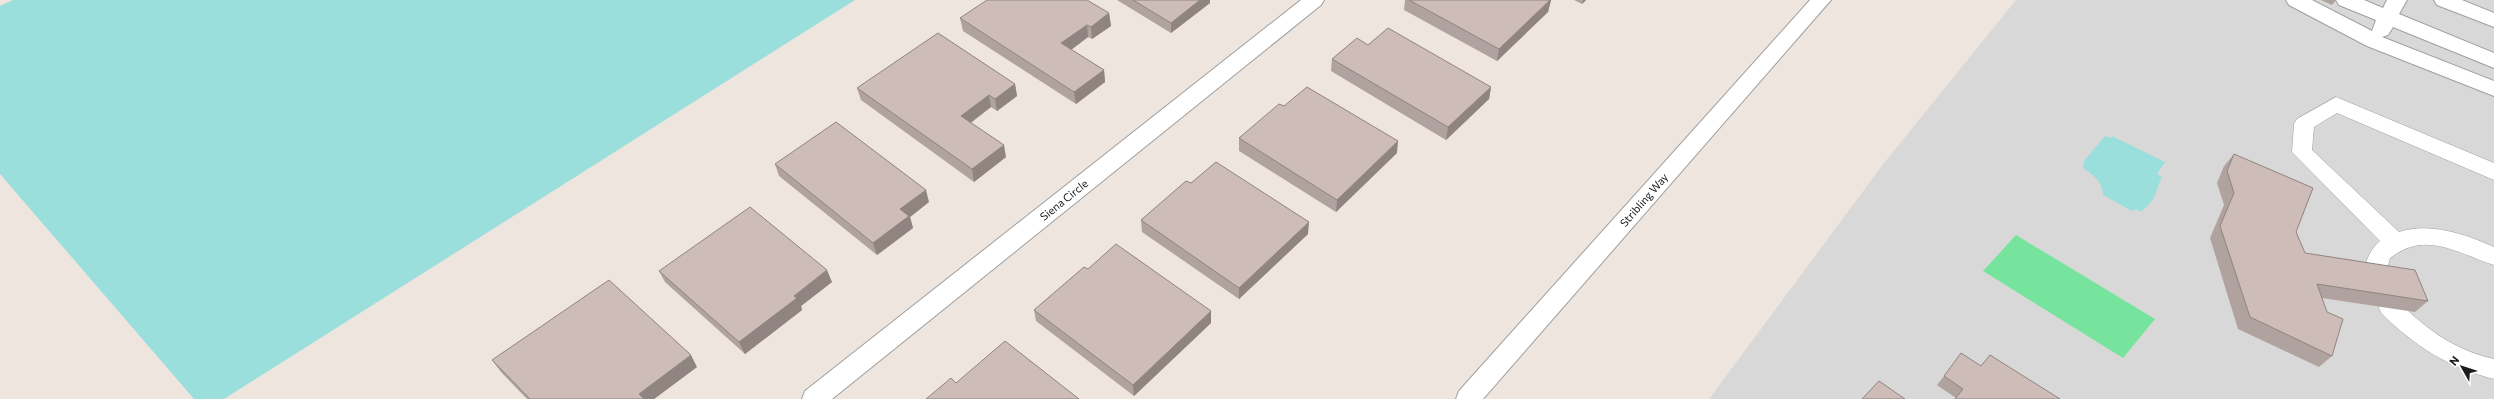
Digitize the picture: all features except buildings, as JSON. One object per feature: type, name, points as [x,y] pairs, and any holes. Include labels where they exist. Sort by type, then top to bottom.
[{"type":"street","name":"Siena Circle","points":[[814,399],[1314,0]]},
{"type":"street","name":"Stribling Way","points":[[1468,399],[1821,0]]},
{"type":"street","points":[[2296,0],[2374,41],[2494,89]]},
{"type":"street","points":[[2346,0],[2393,9],[2494,61]]},
{"type":"street","points":[[2444,0],[2494,20]]},
{"type":"street","points":[[2374,41],[2393,9]]},
{"type":"lane","points":[[2395,242],[2302,152],[2304,124],[2336,104],[2494,172]]},
{"type":"lane","points":[[2375,278],[2380,253],[2395,242],[2417,237],[2445,239],[2494,256]]},
{"type":"lane","points":[[2390,308],[2415,334],[2445,352],[2476,366],[2494,369]]},
{"type":"shaded area","points":[[2016,0],[2494,0],[2494,399],[1709,399],[1884,163]]},
{"type":"green space","points":[[2016,235],[2155,319],[2123,358],[1983,271]]},
{"type":"water","points":[[13,0],[855,0],[224,399],[194,399],[0,174],[0,6]]},
{"type":"water","points":[[2105,136],[2111,138],[2112,136],[2165,162],[2157,174],[2162,177],[2155,196],[2141,212],[2136,209],[2132,211],[2103,195],[2103,190],[2094,176],[2083,168],[2084,161]]}]
